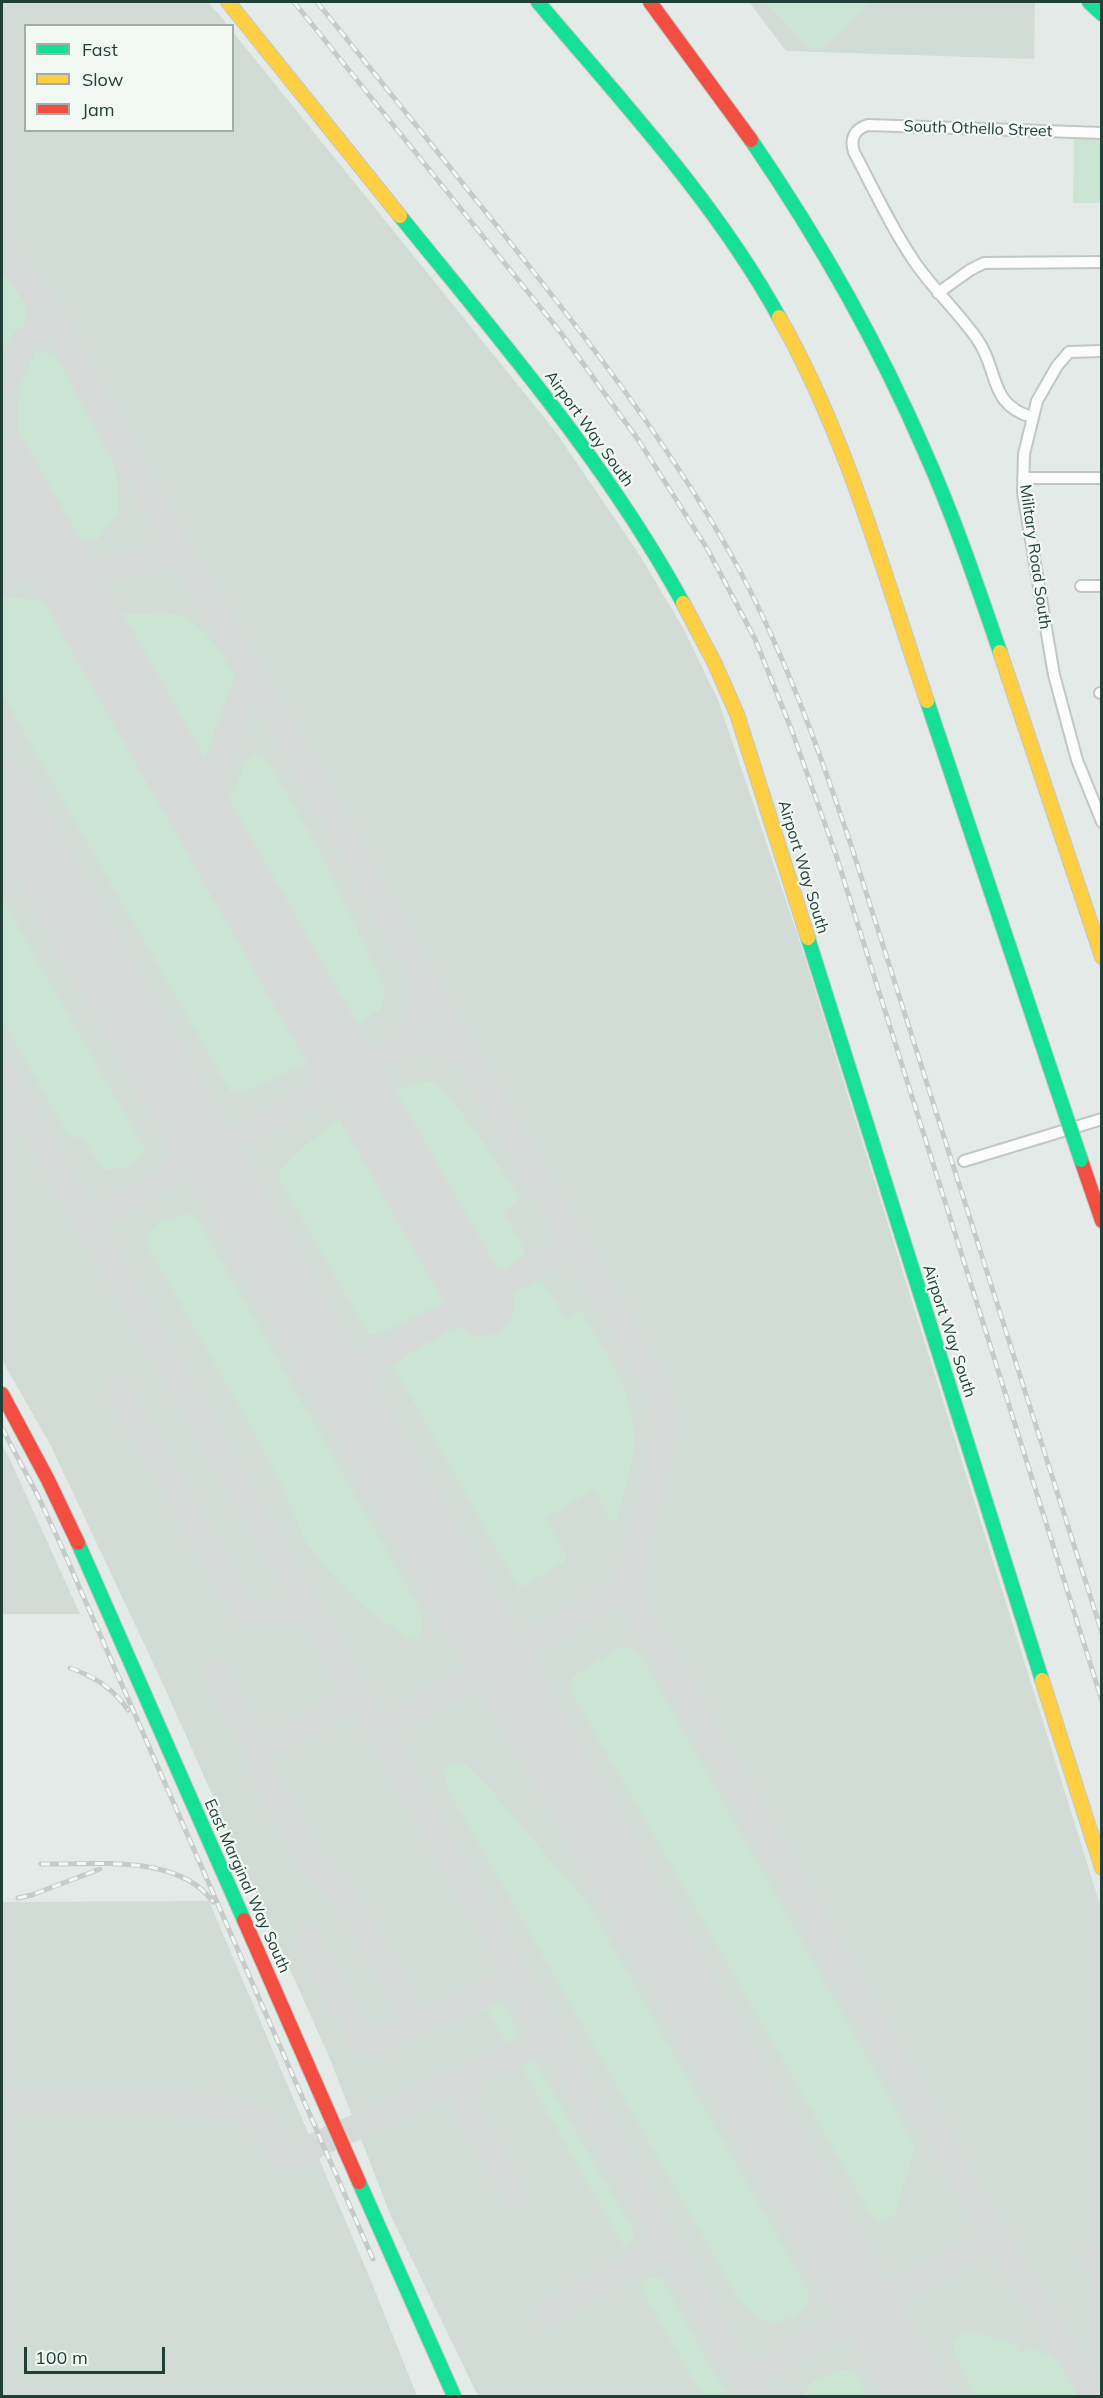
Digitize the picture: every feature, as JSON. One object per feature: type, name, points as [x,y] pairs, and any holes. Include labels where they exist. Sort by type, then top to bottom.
[{"type":"main road","name":"Airport Way South","points":[[228,2],[577,435],[664,570],[729,694],[756,773],[1101,1868]]},
{"type":"main road","points":[[538,2],[679,173],[725,234],[786,329],[819,391],[850,472],[1101,1221]]},
{"type":"main road","points":[[650,2],[735,114],[789,196],[850,300],[910,420],[968,558],[1101,957]]},
{"type":"main road","points":[[1089,2],[1101,14]]},
{"type":"main road","name":"East Marginal Way South","points":[[2,1394],[27,1437],[74,1531],[454,2397]]},
{"type":"street","name":"South Othello Street","points":[[938,293],[895,231],[854,152],[852,141],[856,131],[868,125],[1101,132]]},
{"type":"street","points":[[1032,417],[1020,414],[1005,403],[979,341],[938,293],[984,263],[1101,262]]},
{"type":"street","name":"Military Road South","points":[[1101,351],[1070,352],[1057,366],[1037,401],[1032,417],[1024,454],[1023,478],[1024,507],[1054,675],[1077,760],[1101,822]]},
{"type":"street","points":[[1023,478],[1101,478]]},
{"type":"street","points":[[1080,586],[1101,586]]},
{"type":"street","points":[[964,1161],[1101,1119]]},
{"type":"shaded area","points":[[2,2],[208,2],[227,24],[24,24],[24,132],[234,132],[234,33],[555,431],[639,554],[683,628],[718,700],[801,945],[1101,1908],[1101,2396],[478,2396],[390,2214],[330,2059],[162,1682],[51,1446],[2,1360]]},
{"type":"shaded area","points":[[749,2],[1035,2],[1034,59],[786,51]]},
{"type":"shaded area","points":[[2,1443],[17,1475],[80,1614],[2,1614]]},
{"type":"shaded area","points":[[209,1901],[372,2283],[417,2396],[2,2396],[2,1902]]},
{"type":"green space","points":[[765,2],[871,2],[824,47],[817,49],[807,46]]},
{"type":"green space","points":[[1074,139],[1101,139],[1101,203],[1073,203]]},
{"type":"green space","points":[[2,267],[26,301],[25,325],[2,364]]},
{"type":"green space","points":[[35,352],[54,353],[114,464],[119,492],[119,513],[98,539],[80,539],[19,433],[17,408],[22,382]]},
{"type":"green space","points":[[2,597],[48,601],[311,1061],[243,1093],[230,1091],[2,694]]},
{"type":"green space","points":[[164,613],[182,616],[199,627],[219,650],[235,676],[203,763],[119,614]]},
{"type":"green space","points":[[259,753],[270,763],[321,854],[379,975],[385,993],[382,1008],[354,1028],[226,806],[247,760]]},
{"type":"green space","points":[[2,898],[146,1151],[137,1161],[127,1166],[103,1170],[80,1135],[71,1140],[2,1019]]},
{"type":"green space","points":[[418,1081],[432,1082],[452,1101],[479,1136],[520,1199],[503,1213],[523,1245],[524,1256],[520,1263],[495,1275],[486,1267],[389,1094]]},
{"type":"green space","points":[[344,1116],[443,1290],[447,1302],[387,1330],[369,1335],[277,1175],[308,1143]]},
{"type":"green space","points":[[186,1214],[196,1217],[421,1611],[422,1629],[418,1639],[408,1639],[359,1603],[332,1576],[306,1542],[283,1488],[253,1430],[146,1243],[155,1225],[166,1219]]},
{"type":"green space","points":[[537,1279],[544,1283],[565,1318],[581,1310],[606,1352],[627,1396],[634,1428],[634,1451],[617,1519],[612,1523],[594,1489],[546,1518],[566,1556],[565,1561],[519,1588],[393,1366],[457,1319],[462,1326],[513,1296],[512,1294],[528,1284],[526,1280]]},
{"type":"green space","points":[[631,1647],[641,1656],[897,2111],[915,2148],[895,2214],[884,2223],[872,2216],[570,1689],[573,1676],[617,1649]]},
{"type":"green space","points":[[456,1763],[464,1763],[491,1790],[589,1905],[806,2287],[808,2303],[805,2309],[794,2317],[772,2324],[755,2316],[739,2300],[449,1791],[442,1770]]},
{"type":"green space","points":[[493,2000],[501,2000],[518,2031],[508,2045],[487,2009],[476,2013],[474,2008]]},
{"type":"green space","points":[[533,2058],[635,2233],[632,2242],[624,2247],[521,2066]]},
{"type":"green space","points":[[651,2277],[661,2278],[727,2396],[705,2396],[700,2391],[641,2289],[645,2280]]},
{"type":"green space","points":[[975,2332],[1014,2344],[1020,2352],[1025,2352],[1026,2348],[1047,2354],[1062,2364],[1084,2396],[976,2396],[953,2352],[959,2336]]},
{"type":"green space","points":[[841,2370],[854,2372],[868,2396],[803,2396],[812,2382]]},
{"type":"taxiway","points":[[2,250],[52,317],[181,552],[314,781],[449,1023],[658,1388],[665,1406],[666,1434],[631,1576],[633,1596],[641,1616],[996,2236],[1094,2396]]},
{"type":"taxiway","points":[[2,381],[23,343],[52,317]]},
{"type":"taxiway","points":[[2,565],[63,573],[123,566],[181,552]]},
{"type":"taxiway","points":[[196,803],[205,794],[220,766],[244,688],[255,681]]},
{"type":"taxiway","points":[[88,1222],[400,1046],[417,1023],[423,1006],[422,977]]},
{"type":"taxiway","points":[[400,1046],[419,1043],[437,1044],[453,1050],[469,1061]]},
{"type":"taxiway","points":[[2,1073],[379,1731],[754,2396]]},
{"type":"taxiway","points":[[338,1380],[576,1242]]},
{"type":"taxiway","points":[[460,1267],[481,1282],[493,1284],[507,1282]]},
{"type":"taxiway","points":[[118,1389],[245,1613],[312,1614]]},
{"type":"taxiway","points":[[379,1731],[601,1602],[620,1587],[633,1563]]},
{"type":"taxiway","points":[[215,1672],[253,1740],[264,1776],[311,1859],[320,1871],[339,1886],[418,2023]]},
{"type":"taxiway","points":[[258,1753],[359,1695]]},
{"type":"taxiway","points":[[306,1938],[366,2046],[519,1979]]},
{"type":"taxiway","points":[[316,2145],[522,2051],[552,2034]]},
{"type":"taxiway","points":[[481,2069],[468,2087],[466,2109],[516,2196]]},
{"type":"taxiway","points":[[2,2102],[173,2103],[224,2108],[264,2123],[281,2151],[290,2160],[305,2158],[313,2146]]},
{"type":"taxiway","points":[[746,2380],[996,2236]]},
{"type":"taxiway","points":[[547,2314],[669,2243]]},
{"type":"taxiway","points":[[1102,2255],[1092,2261],[1102,2276]]},
{"type":"runway","points":[[2,466],[482,1305]]},
{"type":"runway","points":[[2,792],[919,2396]]},
{"type":"railway","points":[[294,2],[561,333],[639,441],[708,550],[755,639],[792,731],[836,855],[1102,1701]]},
{"type":"railway","points":[[317,2],[531,269],[619,383],[700,503],[745,580],[763,617],[811,731],[852,848],[1102,1633]]},
{"type":"railway","points":[[2,1428],[60,1543],[373,2259]]},
{"type":"railway","points":[[70,1668],[102,1684],[116,1695],[128,1710]]},
{"type":"railway","points":[[41,1864],[134,1865],[157,1869],[179,1876],[198,1886],[213,1902]]},
{"type":"railway","points":[[18,1898],[32,1895],[100,1869]]},
{"type":"traffic: fast","points":[[538,2],[635,115],[697,193],[754,274],[779,317]]},
{"type":"traffic: fast","points":[[1089,2],[1102,14]]},
{"type":"traffic: fast","points":[[751,140],[800,215],[846,292],[907,411],[946,501],[1000,652]]},
{"type":"traffic: fast","points":[[400,216],[551,404],[620,501],[653,551],[683,603]]},
{"type":"traffic: fast","points":[[927,701],[1061,1101]]},
{"type":"traffic: fast","points":[[808,938],[1042,1680]]},
{"type":"traffic: fast","points":[[1061,1101],[1081,1160]]},
{"type":"traffic: fast","points":[[78,1543],[244,1920]]},
{"type":"traffic: fast","points":[[359,2182],[454,2396]]},
{"type":"traffic: slow","points":[[228,2],[400,216]]},
{"type":"traffic: slow","points":[[779,317],[825,409],[844,457],[879,554],[927,701]]},
{"type":"traffic: slow","points":[[683,603],[714,662],[737,714],[808,938]]},
{"type":"traffic: slow","points":[[1000,652],[1102,957]]},
{"type":"traffic: slow","points":[[1042,1680],[1102,1868]]},
{"type":"traffic: jam","points":[[650,2],[751,140]]},
{"type":"traffic: jam","points":[[1081,1160],[1102,1221]]},
{"type":"traffic: jam","points":[[2,1394],[48,1480],[78,1543]]},
{"type":"traffic: jam","points":[[244,1920],[359,2182]]}]
